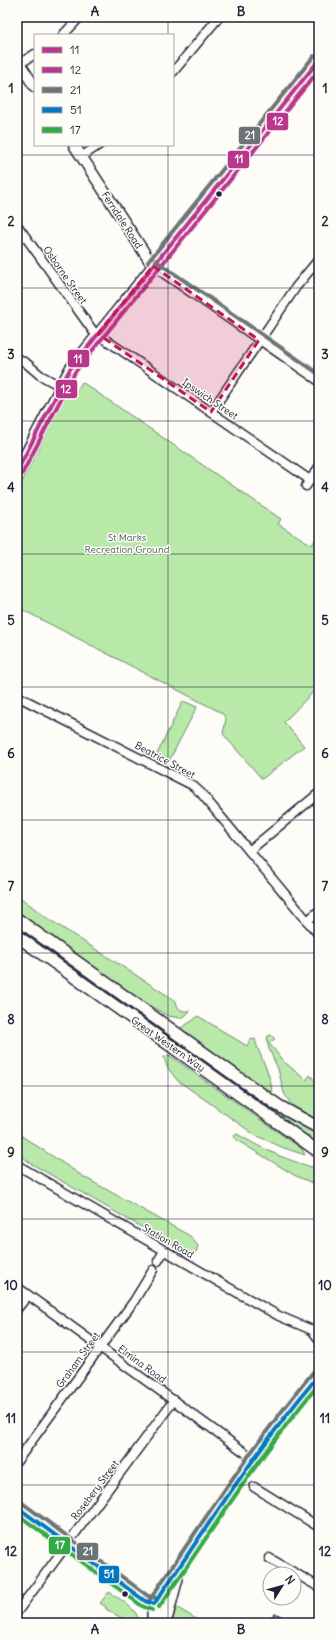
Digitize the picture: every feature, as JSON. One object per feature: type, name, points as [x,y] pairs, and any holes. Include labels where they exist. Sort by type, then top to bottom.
[{"type":"main road","name":"Great Western Way","points":[[17,919],[279,1106],[319,1128]]},
{"type":"main road","name":"Great Western Way","points":[[17,936],[319,1152]]},
{"type":"main road","points":[[154,1623],[154,1604],[254,1459],[297,1401],[314,1385],[319,1375]]},
{"type":"main road","points":[[162,1623],[166,1616],[177,1572]]},
{"type":"street","points":[[64,34],[80,17]]},
{"type":"street","points":[[174,71],[219,17]]},
{"type":"street","points":[[34,54],[18,62],[34,86]]},
{"type":"street","points":[[17,471],[70,369],[319,60]]},
{"type":"street","name":"Ferndale Road","points":[[75,146],[153,266],[319,381]]},
{"type":"street","points":[[81,157],[98,146]]},
{"type":"street","name":"Osborne Street","points":[[17,225],[91,328],[98,334]]},
{"type":"street","points":[[211,412],[296,287],[319,259]]},
{"type":"street","name":"Ipswich Street","points":[[98,334],[211,412],[308,483],[319,467]]},
{"type":"street","points":[[17,358],[26,363],[40,375],[60,386]]},
{"type":"street","name":"Beatrice Street","points":[[17,696],[192,785],[201,793],[319,935]]},
{"type":"street","points":[[250,851],[319,793]]},
{"type":"street","points":[[307,921],[319,911]]},
{"type":"street","name":"Station Road","points":[[17,1165],[279,1316],[315,1330],[319,1339]]},
{"type":"street","points":[[158,1261],[164,1250]]},
{"type":"street","name":"Graham Street","points":[[17,1461],[134,1301],[153,1270]]},
{"type":"street","name":"Elmina Road","points":[[17,1286],[254,1459]]},
{"type":"street","points":[[17,1309],[28,1295]]},
{"type":"street","name":"Rosebery Street","points":[[17,1612],[174,1400]]},
{"type":"street","points":[[254,1487],[319,1527]]},
{"type":"street","points":[[17,1507],[131,1591],[146,1601],[154,1604]]},
{"type":"street","points":[[269,1558],[319,1588]]},
{"type":"highlighted area","points":[[153,266],[259,340],[211,412],[98,334]]},
{"type":"green space","name":"St Marks Recreation Ground","points":[[82,382],[281,519],[278,524],[312,545],[319,533],[319,686],[284,722],[304,746],[262,779],[223,734],[226,719],[222,713],[17,607],[17,492],[69,389],[76,392]]},
{"type":"green space","points":[[183,701],[197,707],[169,761],[157,754]]},
{"type":"green space","points":[[17,895],[47,918],[176,1001],[177,1006],[180,1009],[190,1011],[185,1016],[180,1018],[168,1016],[131,995],[17,913]]},
{"type":"green space","points":[[198,1016],[247,1046],[250,1040],[255,1039],[271,1082],[271,1093],[179,1029]]},
{"type":"green space","points":[[271,1035],[275,1039],[269,1043],[283,1061],[306,1080],[310,1075],[319,1085],[319,1122],[295,1108],[284,1093],[278,1069],[267,1041],[268,1036]]},
{"type":"green space","points":[[169,1055],[302,1149],[305,1155],[284,1148],[255,1135],[177,1080],[167,1067],[164,1057]]},
{"type":"green space","points":[[241,1087],[266,1104],[319,1133],[319,1145],[240,1089]]},
{"type":"green space","points":[[17,1133],[84,1177],[190,1236],[198,1246],[196,1252],[190,1255],[32,1164],[17,1153]]},
{"type":"green space","points":[[237,1134],[276,1154],[319,1169],[319,1186],[294,1175],[235,1139],[234,1136]]},
{"type":"green space","points":[[109,1592],[123,1601],[136,1613],[140,1623],[130,1623],[106,1609],[106,1607],[100,1603]]},
{"type":"green space","points":[[176,1607],[203,1623],[172,1623]]},
{"type":"transit line","name":"21","points":[[148,262],[314,56]]},
{"type":"transit line","name":"11","points":[[17,471],[70,369],[319,60]]},
{"type":"transit line","name":"12","points":[[22,474],[75,372],[319,70]]},
{"type":"transit line","name":"21","points":[[156,261],[319,374]]},
{"type":"transit line","name":"21","points":[[149,1601],[249,1455],[314,1371]]},
{"type":"transit line","name":"51","points":[[154,1604],[254,1459],[319,1375]]},
{"type":"transit line","name":"17","points":[[159,1607],[276,1438],[319,1384]]},
{"type":"transit line","name":"21","points":[[21,1502],[148,1596],[156,1598]]},
{"type":"transit line","name":"51","points":[[17,1507],[145,1601],[154,1604]]},
{"type":"transit line","name":"17","points":[[17,1514],[142,1606],[152,1610]]}]
